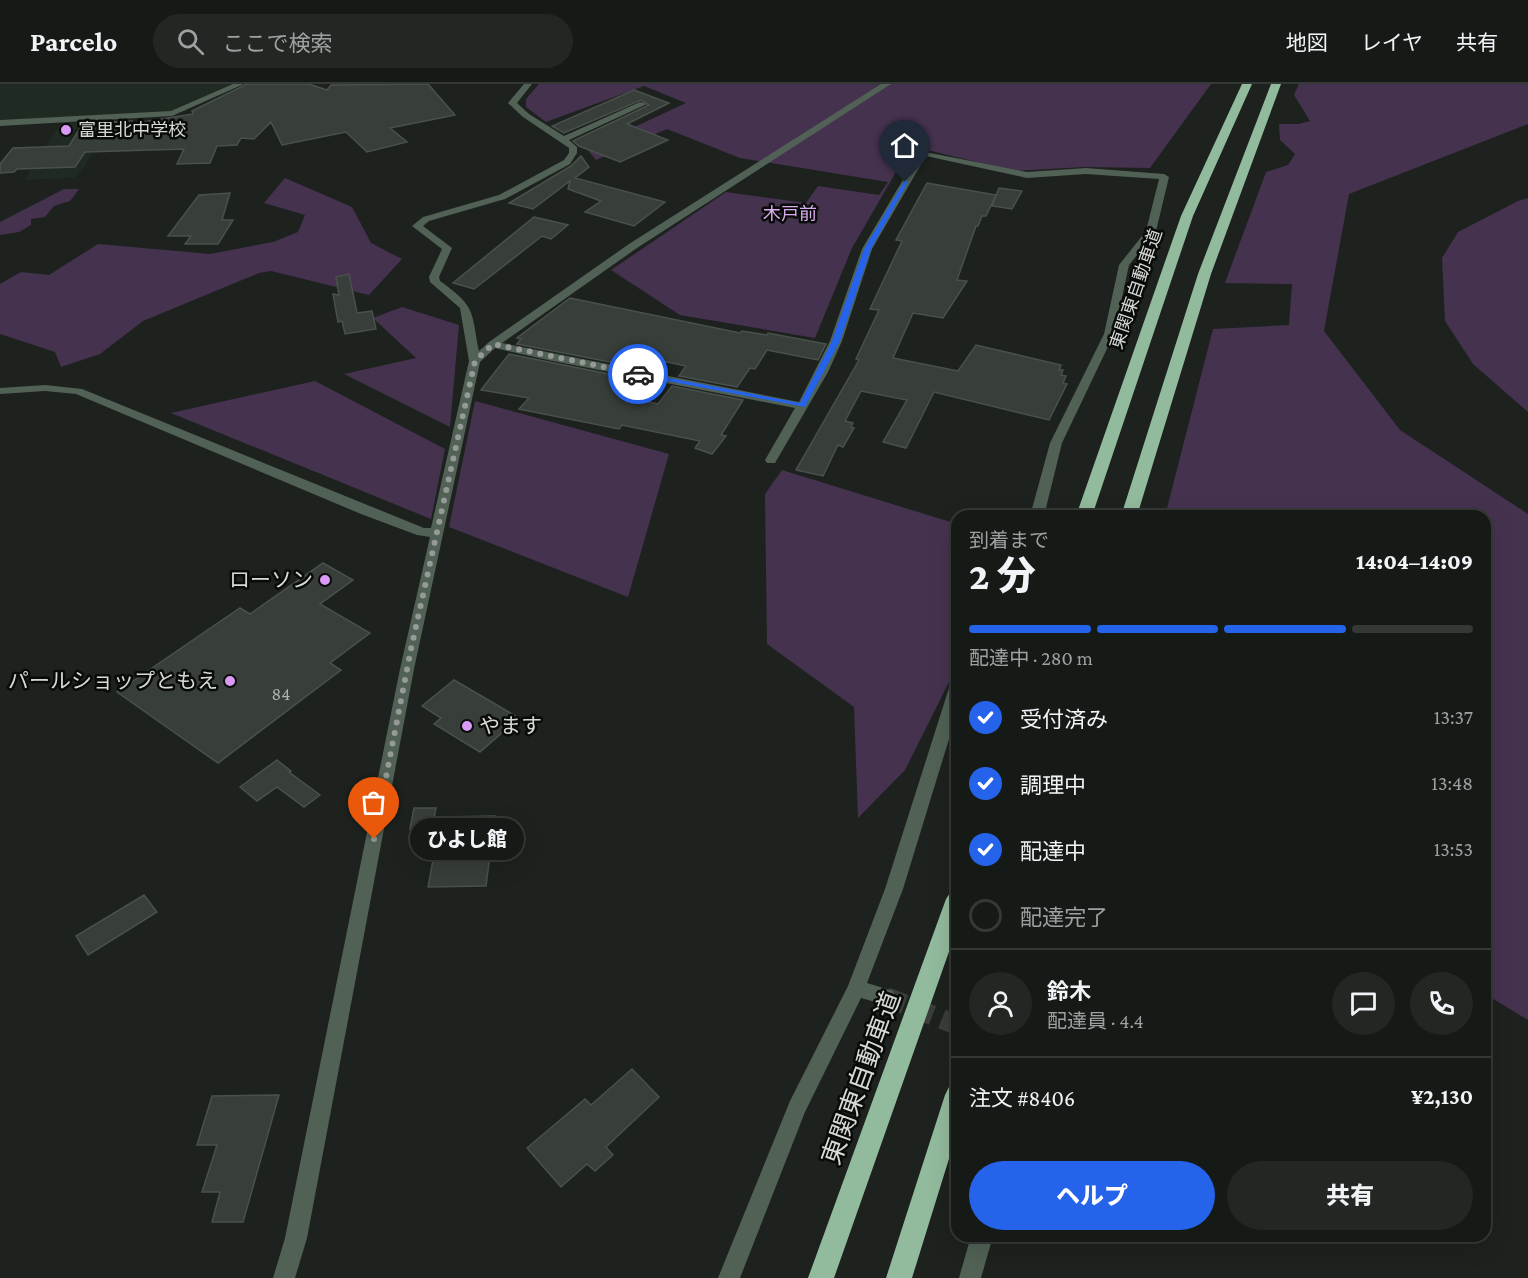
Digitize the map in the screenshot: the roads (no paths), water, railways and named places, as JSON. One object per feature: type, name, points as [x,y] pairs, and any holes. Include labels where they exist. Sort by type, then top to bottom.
[{"type":"highway","name":"東関東自動車道","points":[[1086,510],[1186,216],[1247,84]]},
{"type":"highway","points":[[1131,510],[1162,400],[1216,240],[1276,84]]},
{"type":"highway","name":"東関東自動車道","points":[[821,1278],[951,916]]},
{"type":"highway","points":[[899,1278],[951,1114]]},
{"type":"street","points":[[0,123],[172,113],[240,84]]},
{"type":"street","points":[[284,1278],[296,1238],[406,669],[475,361],[465,307],[435,282],[434,277],[447,248],[417,226],[426,219],[502,198],[567,162],[573,153],[573,147],[518,111],[512,103],[528,84]]},
{"type":"street","points":[[475,361],[493,344],[633,246],[887,84]]},
{"type":"street","points":[[564,139],[643,104]]},
{"type":"street","points":[[771,460],[836,341],[867,249],[923,153],[1028,175],[1086,171],[1164,177],[1151,231],[1124,265],[1119,278],[1109,334],[1082,395],[1056,443],[1039,510]]},
{"type":"street","points":[[493,344],[802,406]]},
{"type":"street","points":[[0,391],[45,388],[78,391],[366,511],[422,532],[438,533]]},
{"type":"street","points":[[729,1278],[797,1108],[856,988],[894,889],[951,707]]},
{"type":"street","points":[[856,988],[886,998]]},
{"type":"street","points":[[970,1278],[980,1242]]},
{"type":"tunnel","points":[[886,997],[951,1023]]},
{"type":"place","name":"富里北中学校","points":[[66,130]]},
{"type":"place","name":"ローソン","points":[[325,580]]},
{"type":"place","name":"パールショップともえ","points":[[230,681]]},
{"type":"place","name":"やます","points":[[467,726]]},
{"type":"place","name":"ひよし館","points":[[374,839]]},
{"type":"district","name":"木戸前","points":[[790,214]]}]
